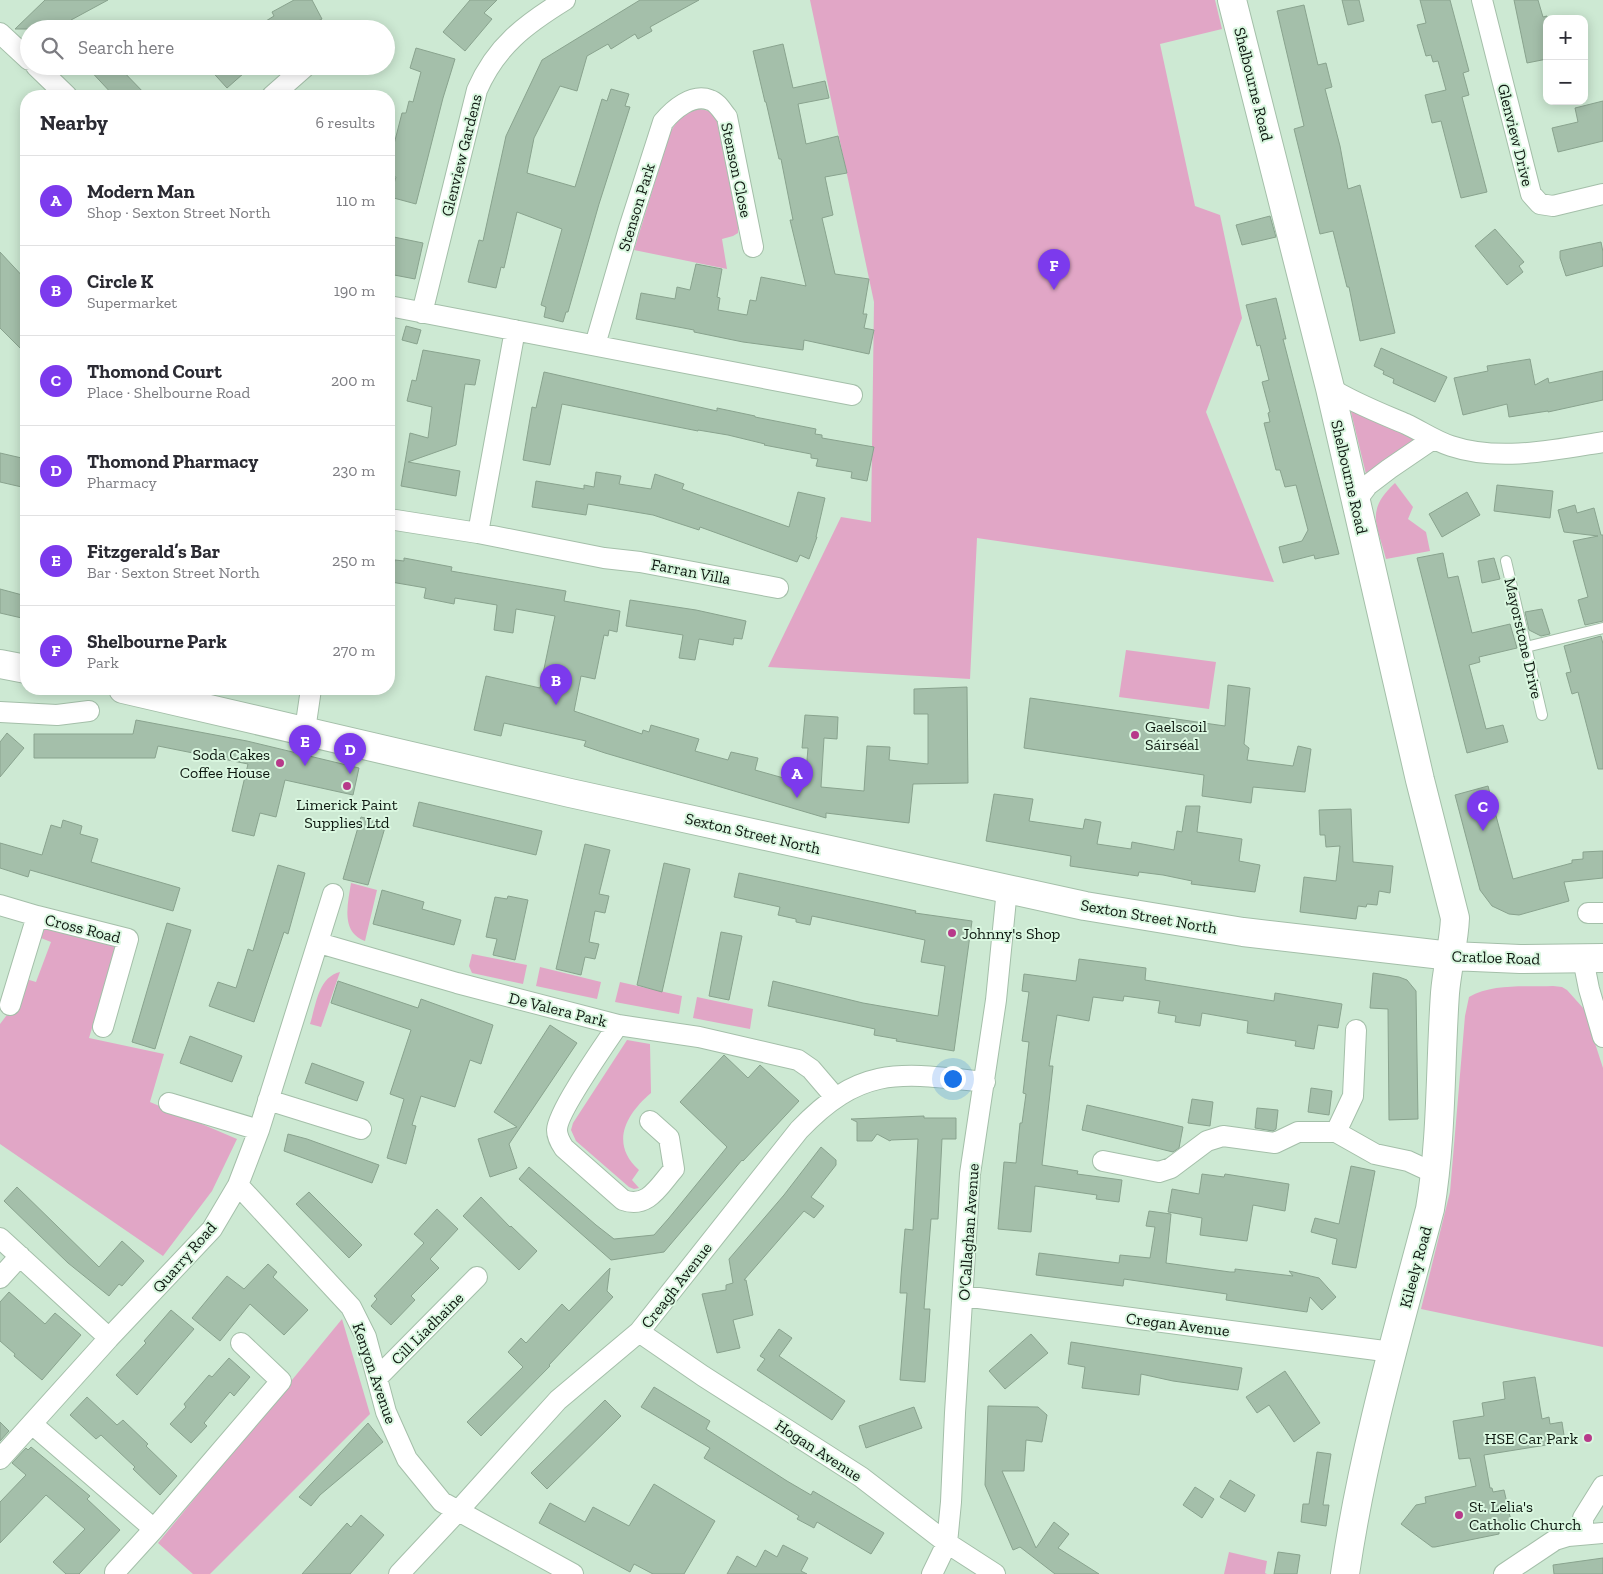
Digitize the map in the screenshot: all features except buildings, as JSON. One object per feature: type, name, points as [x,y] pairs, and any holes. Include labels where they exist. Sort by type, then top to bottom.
[{"type":"main road","name":"Shelbourne Road","points":[[1232,0],[1330,388],[1418,770],[1455,918],[1451,956]]},
{"type":"main road","name":"Sexton Street North","points":[[150,695],[570,793],[1085,906],[1243,932],[1388,948]]},
{"type":"main road","name":"Cratloe Road","points":[[1388,948],[1451,956],[1593,958]]},
{"type":"main road","name":"Kileely Road","points":[[1345,1574],[1352,1523],[1371,1434],[1430,1210],[1436,1174],[1446,990],[1451,956]]},
{"type":"street","name":"Glenview Gardens","points":[[422,313],[477,90],[484,74],[508,41],[525,26],[565,0]]},
{"type":"street","name":"Glenview Drive","points":[[1482,0],[1531,194],[1540,204],[1553,206],[1603,194]]},
{"type":"street","points":[[0,32],[20,51]]},
{"type":"street","points":[[45,75],[61,90]]},
{"type":"street","points":[[279,90],[296,75]]},
{"type":"street","name":"Stenson Park","points":[[595,345],[629,228],[663,122],[674,109],[698,100],[710,100]]},
{"type":"street","name":"Stenson Close","points":[[710,100],[727,117],[753,247]]},
{"type":"street","points":[[395,307],[852,395]]},
{"type":"street","points":[[395,520],[478,533],[515,330]]},
{"type":"street","points":[[1330,388],[1361,405],[1421,430],[1433,439],[1452,447],[1472,451],[1518,454],[1603,442]]},
{"type":"street","points":[[1356,501],[1368,485],[1433,439]]},
{"type":"street","name":"Farran Villa","points":[[478,533],[604,558],[640,562],[778,588]]},
{"type":"street","points":[[305,730],[310,695]]},
{"type":"street","points":[[0,712],[57,715],[89,711]]},
{"type":"street","name":"O'Callaghan Avenue","points":[[932,1574],[947,1543],[970,1174],[998,987],[1007,889]]},
{"type":"street","points":[[319,943],[333,894]]},
{"type":"street","name":"Cross Road","points":[[0,905],[128,939],[103,1027]]},
{"type":"street","name":"Cross Road","points":[[10,1005],[37,916]]},
{"type":"street","name":"De Valera Park","points":[[319,943],[457,983],[618,1025],[699,1037],[798,1060],[811,1069],[835,1098]]},
{"type":"street","name":"Quarry Road","points":[[0,1459],[109,1338],[212,1229],[238,1185],[259,1130],[319,943]]},
{"type":"street","points":[[1593,958],[1589,989],[1603,1036]]},
{"type":"street","points":[[618,1025],[564,1111],[557,1129],[558,1139],[564,1148],[623,1200],[632,1203],[641,1202],[649,1197],[674,1169],[669,1138],[650,1121]]},
{"type":"street","points":[[1336,1132],[1353,1096],[1356,1030]]},
{"type":"street","name":"Creagh Avenue","points":[[399,1574],[458,1512],[558,1400],[639,1332],[799,1130],[816,1112],[835,1098],[857,1086],[882,1078],[922,1076],[985,1082]]},
{"type":"street","points":[[268,1100],[361,1129]]},
{"type":"street","points":[[169,1103],[259,1130]]},
{"type":"street","points":[[1103,1162],[1159,1172],[1171,1168],[1207,1141],[1223,1136],[1275,1143],[1298,1132],[1336,1132],[1374,1154],[1408,1161],[1436,1174]]},
{"type":"street","name":"Kenyon Avenue","points":[[238,1185],[351,1307],[366,1337],[386,1412],[407,1459],[442,1502],[573,1574]]},
{"type":"street","points":[[0,1238],[109,1338]]},
{"type":"street","points":[[0,1278],[20,1256]]},
{"type":"street","name":"Cill Liadhaine","points":[[377,1378],[477,1278]]},
{"type":"street","name":"Cregan Avenue","points":[[963,1296],[1392,1352]]},
{"type":"street","name":"Hogan Avenue","points":[[639,1332],[703,1376],[861,1477],[947,1543],[995,1574]]},
{"type":"street","points":[[115,1572],[281,1381],[241,1342]]},
{"type":"street","points":[[32,1424],[154,1529]]},
{"type":"street","points":[[1504,1574],[1555,1540],[1568,1536],[1593,1533],[1583,1518],[1603,1486]]},
{"type":"lane","name":"Mayorstone Drive","points":[[1506,561],[1542,715]]},
{"type":"lane","points":[[1526,647],[1603,628]]},
{"type":"shaded area","points":[[810,0],[1215,0],[1222,29],[1160,44],[1195,206],[1220,215],[1242,318],[1206,412],[1274,582],[977,538],[970,679],[768,667],[841,517],[871,522],[874,302]]},
{"type":"shaded area","points":[[699,109],[710,111],[717,121],[738,225],[738,233],[722,239],[727,269],[634,250],[670,133],[682,117],[689,112]]},
{"type":"shaded area","points":[[1356,411],[1409,433],[1415,444],[1366,474],[1351,412]]},
{"type":"shaded area","points":[[1395,483],[1413,507],[1408,519],[1426,532],[1430,551],[1386,559],[1376,518],[1380,502]]},
{"type":"shaded area","points":[[1126,650],[1216,662],[1209,709],[1119,697]]},
{"type":"shaded area","points":[[351,883],[377,890],[365,941],[357,937],[349,924],[348,908]]},
{"type":"shaded area","points":[[46,925],[117,945],[89,1038],[164,1054],[150,1102],[237,1139],[212,1191],[163,1256],[0,1144],[0,1024],[19,999],[26,979],[36,982],[51,942],[41,938]]},
{"type":"shaded area","points":[[472,954],[527,965],[523,984],[472,973],[469,966]]},
{"type":"shaded area","points":[[540,967],[601,982],[597,999],[536,986]]},
{"type":"shaded area","points":[[340,972],[321,1027],[310,1024],[322,986],[333,975]]},
{"type":"shaded area","points":[[620,982],[682,996],[679,1014],[615,1002]]},
{"type":"shaded area","points":[[1562,987],[1567,990],[1584,1009],[1603,1068],[1603,1347],[1421,1309],[1450,1192],[1465,1016],[1469,997],[1499,988]]},
{"type":"shaded area","points":[[697,997],[753,1009],[750,1029],[693,1018]]},
{"type":"shaded area","points":[[627,1040],[650,1044],[651,1093],[634,1111],[624,1130],[625,1150],[630,1160],[639,1170],[632,1180],[639,1188],[634,1189],[629,1187],[576,1141],[571,1130],[573,1123]]},
{"type":"shaded area","points":[[342,1319],[370,1414],[210,1574],[193,1574],[158,1543]]},
{"type":"shaded area","points":[[1229,1552],[1267,1561],[1265,1573],[1267,1574],[1224,1574]]},
{"type":"place","name":"Shelbourne Park","points":[[1054,290]]},
{"type":"place","name":"Circle K","points":[[556,705]]},
{"type":"place","name":"Gaelscoil Sáirséal","points":[[1135,735]]},
{"type":"place","name":"Soda Cakes Coffee House","points":[[280,763]]},
{"type":"place","name":"Fitzgerald’s Bar","points":[[305,766]]},
{"type":"place","name":"Thomond Pharmacy","points":[[350,774]]},
{"type":"place","name":"Limerick Paint Supplies Ltd","points":[[347,786]]},
{"type":"place","name":"Modern Man","points":[[797,798]]},
{"type":"place","name":"Thomond Court","points":[[1483,831]]},
{"type":"place","name":"Johnny's Shop","points":[[952,933]]},
{"type":"place","name":"HSE Car Park","points":[[1588,1438]]},
{"type":"place","name":"St. Lelia's Catholic Church","points":[[1459,1515]]}]
